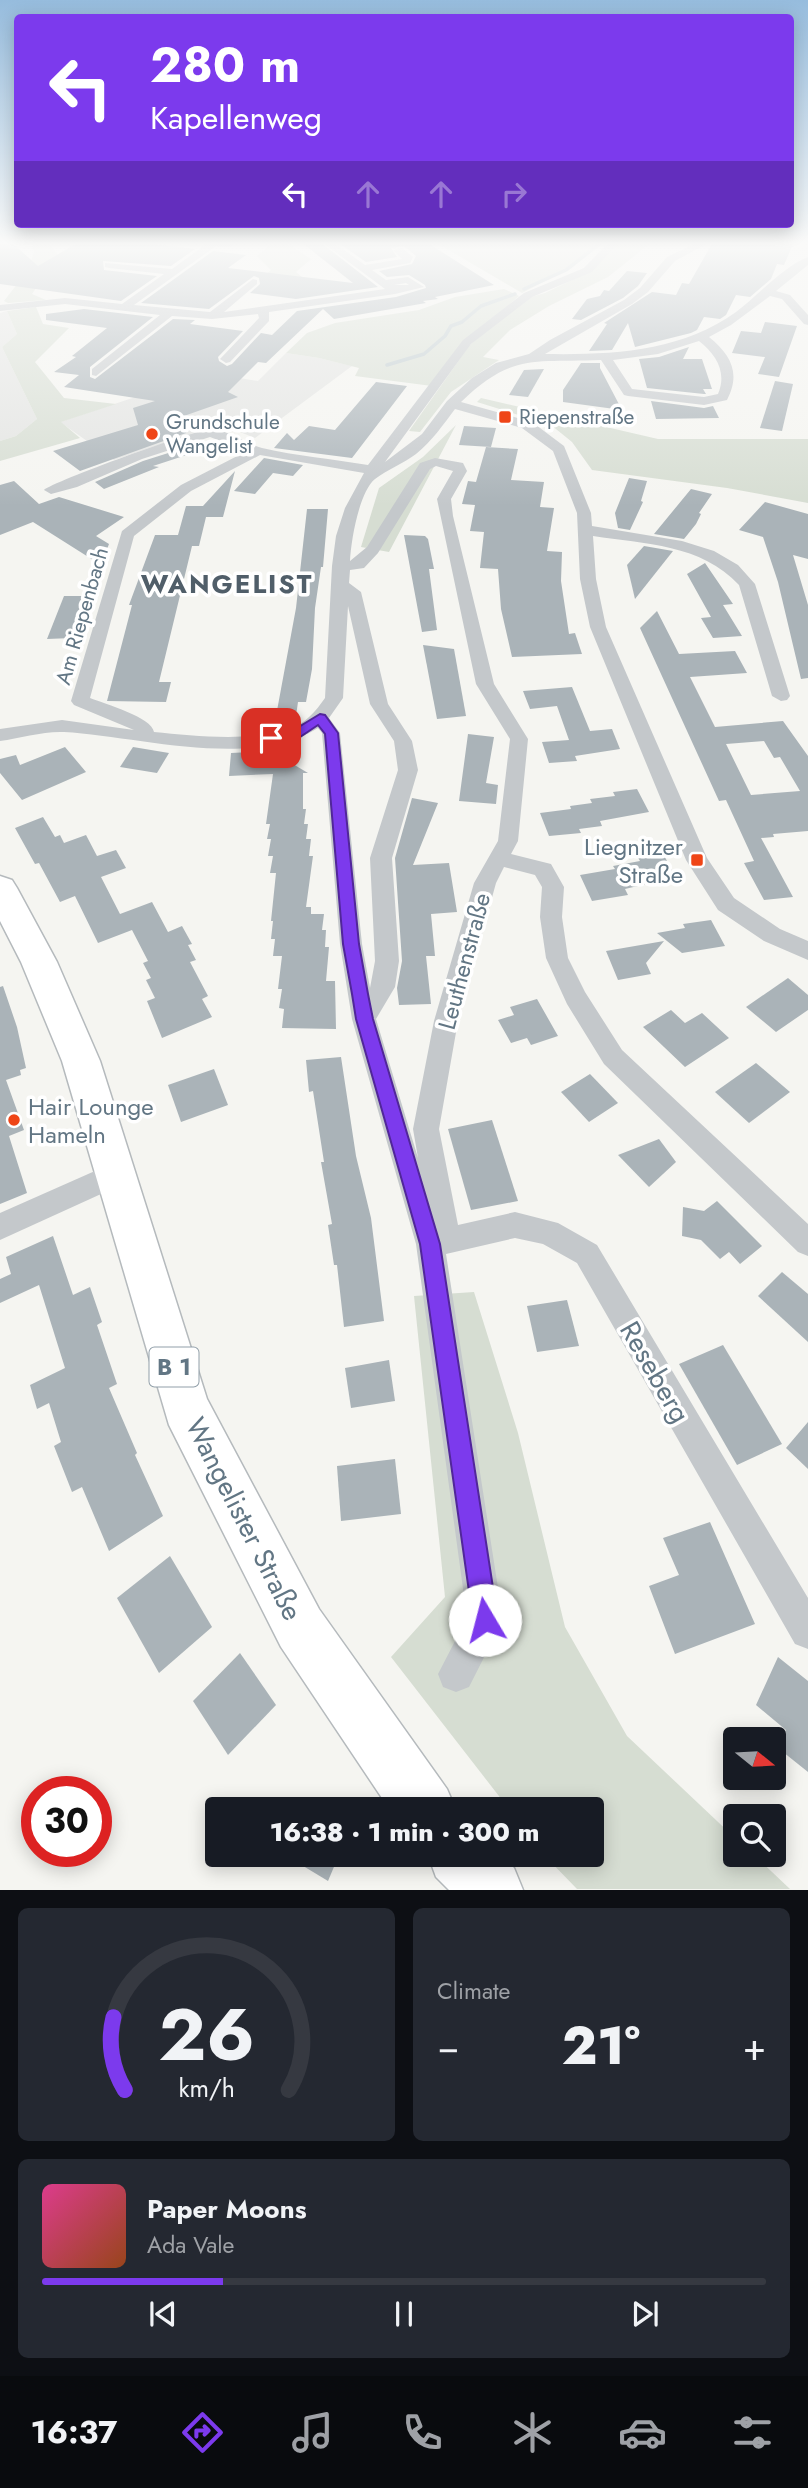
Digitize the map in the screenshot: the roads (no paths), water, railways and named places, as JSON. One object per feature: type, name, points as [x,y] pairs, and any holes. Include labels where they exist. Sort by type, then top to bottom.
[{"type":"main road","name":"Wangelister Straße","points":[[0,888],[39,962],[80,1061],[186,1408],[300,1628],[417,1797]]},
{"type":"main road","points":[[464,1867],[474,1889]]},
{"type":"main road","points":[[470,1867],[492,1889]]},
{"type":"street","points":[[96,372],[148,330]]},
{"type":"street","points":[[226,359],[254,330]]},
{"type":"street","points":[[0,736],[62,726],[200,742],[247,741],[295,734],[320,718],[334,698],[340,575],[344,536],[352,508],[369,476],[446,367],[481,330]]},
{"type":"street","points":[[533,357],[576,330]]},
{"type":"street","points":[[51,490],[72,484],[137,456],[210,433],[258,451],[369,476],[411,451],[427,437],[452,404],[476,382],[500,366],[533,357],[605,357],[644,353],[702,338],[714,330]]},
{"type":"street","points":[[605,357],[628,392],[704,401],[723,397],[729,381],[724,363],[713,345],[702,338]]},
{"type":"street","points":[[452,404],[527,425],[559,449],[584,513],[588,579],[598,627],[697,860],[726,904],[772,935],[808,951]]},
{"type":"street","points":[[396,437],[401,441],[411,442],[427,437]]},
{"type":"street","name":"Am Riepenbach","points":[[142,737],[146,730],[138,724],[80,701],[127,534],[186,488],[258,451]]},
{"type":"street","name":"Leuthenstraße","points":[[340,575],[358,565],[373,550],[425,466],[435,462],[457,466],[460,471],[444,499],[446,516],[485,684],[519,739],[508,841],[485,883],[446,1021],[431,1100],[426,1129],[444,1224],[430,1244]]},
{"type":"street","points":[[586,530],[677,544],[709,554],[732,568],[747,584],[780,696]]},
{"type":"street","points":[[340,575],[353,592],[379,704],[403,741],[408,770],[381,858],[387,961],[383,987],[364,1019]]},
{"type":"street","points":[[320,718],[331,733],[351,944],[364,1019],[430,1244],[485,1620],[456,1674]]},
{"type":"street","points":[[500,859],[543,869],[553,887],[551,916],[557,958],[575,997],[613,1057],[808,1243]]},
{"type":"street","points":[[0,1227],[113,1175]]},
{"type":"street","name":"Reseberg","points":[[430,1244],[515,1225],[548,1232],[587,1254],[808,1631]]},
{"type":"waterway","points":[[387,365],[424,354],[448,330]]},
{"type":"place","name":"Riepenstraße","points":[[505,417]]},
{"type":"place","name":"Grundschule Wangelist","points":[[152,434]]},
{"type":"place","name":"Liegnitzer Straße","points":[[697,860]]},
{"type":"place","name":"Hair Lounge Hameln","points":[[14,1120]]},
{"type":"district","name":"WANGELIST","points":[[227,584]]}]
